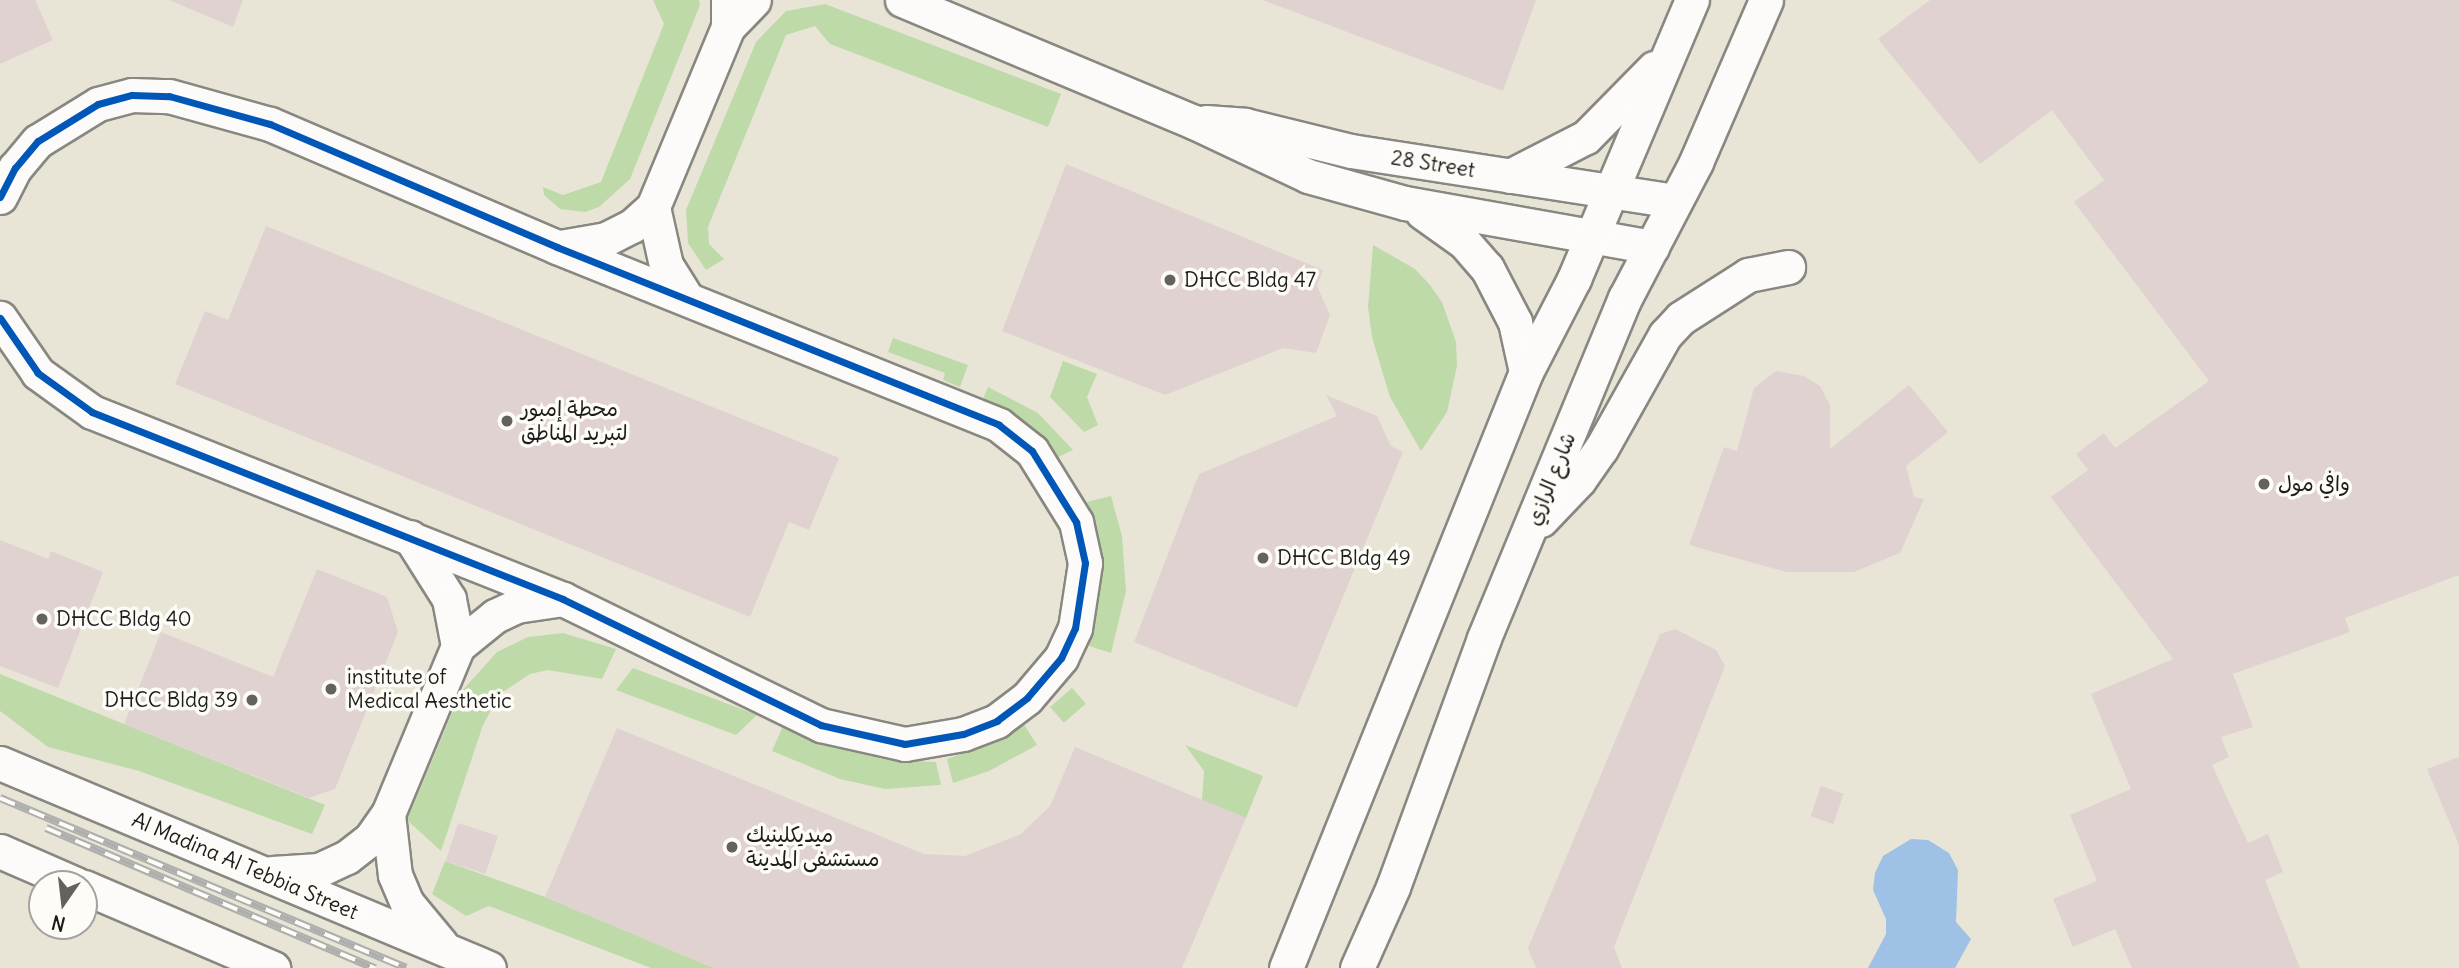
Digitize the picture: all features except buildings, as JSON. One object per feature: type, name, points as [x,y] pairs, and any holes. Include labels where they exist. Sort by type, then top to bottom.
[{"type":"street","points":[[557,247],[606,239],[632,226],[653,207],[728,13],[754,0]]},
{"type":"street","name":"28 Street","points":[[902,0],[1194,122],[1269,161],[1405,203],[1652,247]]},
{"type":"street","name":"شارع الرازي","points":[[1357,968],[1393,887],[1485,638],[1625,298],[1675,201],[1766,0]]},
{"type":"street","points":[[1510,176],[1560,152],[1597,128],[1649,75],[1687,11]]},
{"type":"street","points":[[1286,968],[1526,372],[1591,238],[1687,11]]},
{"type":"street","points":[[0,197],[15,168],[38,141],[66,120],[98,104],[132,95],[169,96],[270,124],[557,247],[970,410],[999,425],[1032,451],[1076,522],[1085,563],[1075,628],[1051,674],[997,721],[937,741],[905,744],[821,725],[563,598],[92,411],[38,373],[0,318]]},
{"type":"street","name":"28 Street","points":[[1194,122],[1245,125],[1351,151],[1675,201]]},
{"type":"street","points":[[1405,203],[1464,242],[1487,268],[1515,322],[1526,372]]},
{"type":"street","points":[[653,207],[666,265],[687,298]]},
{"type":"street","points":[[1531,529],[1579,480],[1646,362],[1681,318],[1748,275],[1788,267]]},
{"type":"street","points":[[410,537],[449,599],[458,646]]},
{"type":"street","points":[[258,871],[288,874],[319,870],[347,858],[371,838],[388,814],[458,646],[505,611],[563,598]]},
{"type":"street","name":"Al Madina Al Tebbia Street","points":[[0,763],[489,968]]},
{"type":"street","points":[[388,814],[395,875],[407,903],[448,950]]},
{"type":"street","points":[[0,851],[44,870]]},
{"type":"street","points":[[98,894],[224,956],[272,968]]},
{"type":"green space","points":[[653,0],[699,0],[700,5],[630,179],[599,207],[585,212],[560,209],[544,195],[543,187],[563,195],[601,182],[664,24]]},
{"type":"green space","points":[[825,4],[1061,94],[1048,127],[830,44],[815,26],[786,35],[708,227],[709,244],[724,259],[706,270],[688,243],[686,210],[756,42],[786,11]]},
{"type":"green space","points":[[1373,245],[1415,269],[1430,285],[1442,302],[1456,342],[1457,366],[1447,412],[1421,451],[1390,397],[1372,337],[1368,307]]},
{"type":"green space","points":[[893,338],[968,365],[960,387],[943,380],[945,373],[888,352]]},
{"type":"green space","points":[[1063,361],[1097,374],[1087,397],[1098,425],[1084,432],[1050,397]]},
{"type":"green space","points":[[988,387],[1038,413],[1073,450],[1054,459],[980,406]]},
{"type":"green space","points":[[1111,496],[1122,536],[1126,591],[1111,653],[1089,646],[1102,577],[1098,536],[1087,502]]},
{"type":"green space","points":[[563,633],[616,649],[602,679],[548,670],[530,674],[500,694],[483,725],[441,851],[407,820],[461,692],[497,652],[528,637]]},
{"type":"green space","points":[[633,668],[757,715],[736,735],[616,690]]},
{"type":"green space","points":[[0,674],[325,805],[312,834],[139,771],[48,747],[0,711]]},
{"type":"green space","points":[[1072,688],[1086,704],[1064,723],[1050,707]]},
{"type":"green space","points":[[1023,723],[1037,745],[989,771],[953,783],[947,759],[980,747]]},
{"type":"green space","points":[[783,726],[882,759],[936,762],[941,785],[885,789],[840,779],[772,751]]},
{"type":"green space","points":[[1185,745],[1263,776],[1246,818],[1202,800],[1204,771]]},
{"type":"green space","points":[[445,861],[545,897],[714,968],[651,968],[489,906],[466,916],[432,894]]},
{"type":"water","points":[[1911,839],[1928,840],[1949,853],[1958,870],[1956,922],[1971,939],[1955,968],[1868,968],[1886,934],[1886,919],[1873,890],[1875,873],[1883,856]]},
{"type":"railway","points":[[0,798],[406,968]]},
{"type":"railway","points":[[46,828],[375,968]]},
{"type":"cycle path","points":[[0,197],[15,168],[38,141],[98,104],[132,95],[169,96],[270,124],[557,247],[999,425],[1032,451],[1076,522],[1085,563],[1075,628],[1061,658],[1027,698],[997,721],[963,734],[905,744],[821,725],[563,599],[92,412],[38,373],[0,318]]},
{"type":"place","name":"DHCC Bldg 47","points":[[1170,280]]},
{"type":"place","name":"محطة إمبور لتبريد المناطق","points":[[507,421]]},
{"type":"place","name":"وافي مول","points":[[2264,484]]},
{"type":"place","name":"DHCC Bldg 49","points":[[1263,558]]},
{"type":"place","name":"DHCC Bldg 40","points":[[42,619]]},
{"type":"place","name":"institute of Medical Aesthetic","points":[[331,689]]},
{"type":"place","name":"DHCC Bldg 39","points":[[252,700]]},
{"type":"place","name":"ميديكلينيك مستشفى المدينة","points":[[732,847]]}]
